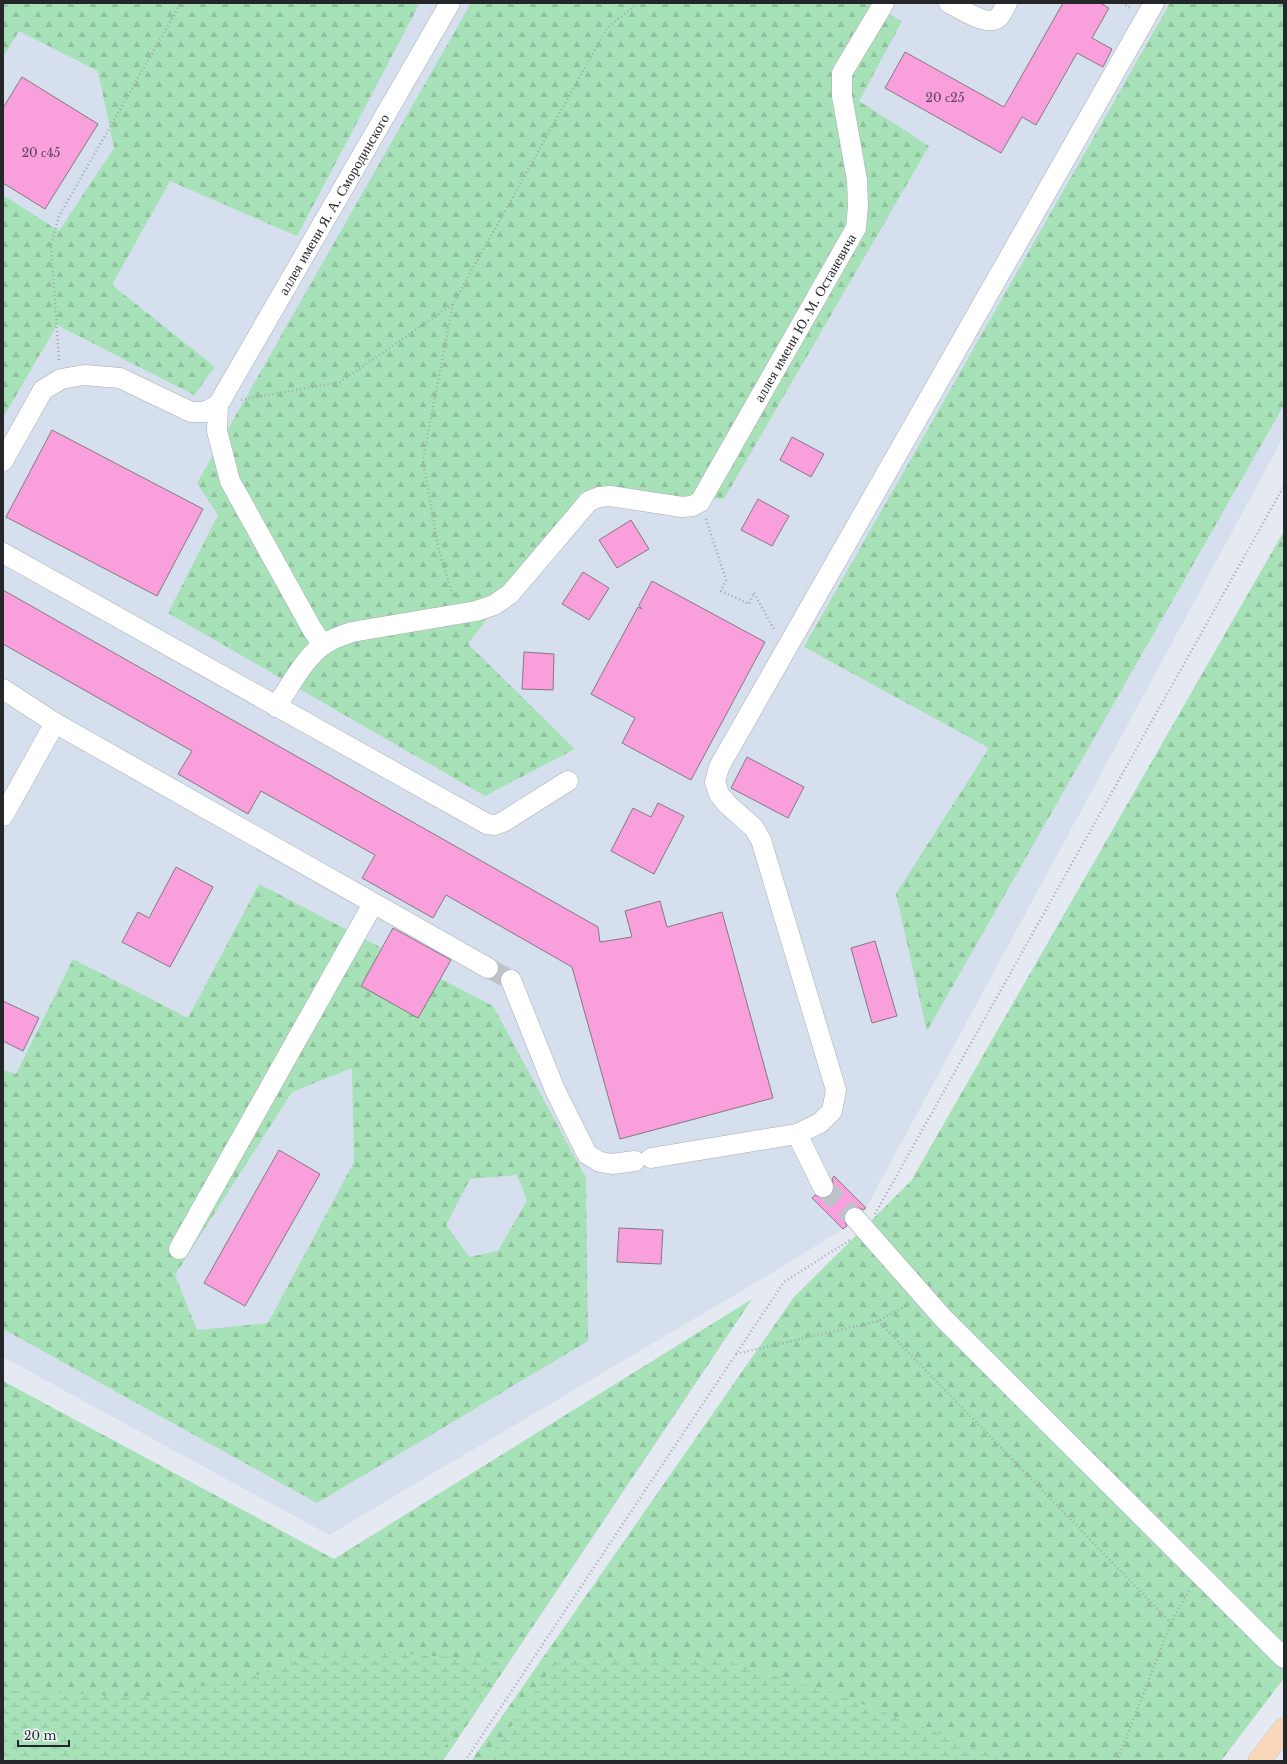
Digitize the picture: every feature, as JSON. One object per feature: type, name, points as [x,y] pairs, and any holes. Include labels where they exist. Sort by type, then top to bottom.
[{"type":"main road","points":[[1259,1761],[1284,1728]]},
{"type":"street","name":"аллея имени Я. А. Смородинского","points":[[218,405],[450,3]]},
{"type":"street","name":"аллея имени Ю. М. Останевича","points":[[700,502],[856,228],[858,206],[857,180],[842,96],[842,73],[884,3]]},
{"type":"street","points":[[950,3],[984,20],[992,21],[998,17],[1007,3]]},
{"type":"street","points":[[511,980],[555,1090],[587,1154],[600,1162],[612,1164],[797,1134],[820,1123],[832,1110],[836,1090],[761,840],[754,828],[719,794],[715,782],[719,767],[1154,3]]},
{"type":"street","points":[[3,461],[43,390],[61,379],[84,375],[120,378],[191,412],[204,412],[218,405],[217,431],[230,481],[312,629],[323,646]]},
{"type":"street","points":[[276,707],[307,661],[323,646],[338,637],[352,632],[476,611],[494,605],[510,594],[589,501],[598,497],[610,496],[682,507],[692,506],[700,502]]},
{"type":"street","points":[[3,553],[487,824],[495,825],[503,822],[568,781]]},
{"type":"street","points":[[3,689],[54,723],[488,968]]},
{"type":"street","points":[[3,816],[54,723]]},
{"type":"street","points":[[179,1249],[373,904]]},
{"type":"street","points":[[797,1134],[823,1187]]},
{"type":"street","points":[[860,1224],[943,1318],[1284,1658]]},
{"type":"path","points":[[61,379],[51,245],[59,216],[181,3]]},
{"type":"path","points":[[459,614],[438,547],[423,459],[453,304],[606,28],[638,3]]},
{"type":"path","points":[[218,405],[340,382],[453,304]]},
{"type":"path","points":[[466,1761],[784,1282],[860,1224],[1284,486]]},
{"type":"path","points":[[700,502],[726,580],[721,591],[748,604],[754,593],[786,651]]},
{"type":"path","points":[[735,1354],[878,1322],[923,1295]]},
{"type":"path","points":[[878,1322],[1171,1623]]},
{"type":"path","points":[[1117,1761],[1171,1623],[1199,1573]]},
{"type":"shaded area","points":[[3,3],[1284,3],[1284,436],[866,1208],[843,1229],[775,1271],[329,1535],[3,1357]]},
{"type":"green space","points":[[3,3],[420,3],[297,236],[170,181],[112,285],[215,367],[194,395],[57,325],[3,418],[3,195],[59,231],[114,148],[98,71],[19,31],[3,57]]},
{"type":"green space","points":[[471,3],[868,3],[902,21],[859,101],[929,146],[724,499],[583,491],[468,644],[575,749],[485,796],[168,613],[218,515],[197,483]]},
{"type":"green space","points":[[1170,3],[1284,3],[1284,405],[927,1031],[896,894],[989,748],[804,647]]},
{"type":"green space","points":[[1284,531],[1284,1678],[1221,1761],[471,1761],[794,1297],[911,1181]]},
{"type":"green space","points":[[259,884],[493,1006],[586,1178],[588,1341],[317,1503],[3,1329],[3,1070],[16,1074],[73,959],[188,1018]],"holes":[[[352,1068],[354,1162],[268,1323],[197,1330],[175,1275],[292,1092]],[[517,1175],[527,1200],[498,1251],[469,1257],[446,1225],[470,1179]]]},
{"type":"green space","points":[[752,1299],[443,1761],[3,1761],[3,1381],[334,1559]]},
{"type":"green space","points":[[319,1652],[401,1653],[503,1662],[435,1761],[3,1761],[3,1690],[141,1697],[251,1677]]},
{"type":"green space","points":[[559,1657],[723,1660],[844,1697],[944,1735],[1004,1761],[487,1761]]},
{"type":"building","points":[[1063,3],[1100,3],[1109,8],[1092,38],[1112,49],[1103,67],[1077,53],[1036,125],[1022,117],[1001,153],[885,88],[905,52],[1004,107]]},
{"type":"building","points":[[22,77],[98,124],[45,209],[3,183],[3,108]]},
{"type":"building","points":[[52,430],[203,509],[157,596],[6,517]]},
{"type":"building","points":[[792,437],[824,454],[811,477],[780,460]]},
{"type":"building","points":[[758,499],[789,516],[772,546],[741,530]]},
{"type":"building","points":[[631,520],[649,549],[617,568],[599,540]]},
{"type":"building","points":[[583,572],[609,588],[589,620],[562,604]]},
{"type":"building","points":[[652,581],[765,642],[691,780],[622,743],[635,718],[591,694],[638,607],[642,609],[639,605]]},
{"type":"building","points":[[3,590],[598,927],[600,942],[632,937],[625,911],[660,901],[667,927],[722,912],[773,1098],[620,1139],[572,967],[446,895],[433,918],[362,878],[375,855],[261,791],[248,814],[178,774],[192,751],[3,644]]},
{"type":"building","points":[[524,652],[554,654],[553,690],[522,689]]},
{"type":"building","points":[[747,757],[804,787],[788,818],[731,788]]},
{"type":"building","points":[[658,803],[684,816],[654,874],[611,851],[633,808],[651,817]]},
{"type":"building","points":[[176,867],[213,887],[170,967],[122,942],[138,912],[149,918]]},
{"type":"building","points":[[393,928],[451,960],[418,1018],[361,986]]},
{"type":"building","points":[[875,941],[897,1016],[872,1023],[851,948]]},
{"type":"building","points":[[3,1001],[39,1018],[23,1051],[3,1041]]},
{"type":"building","points":[[279,1150],[320,1174],[245,1306],[204,1283]]},
{"type":"building","points":[[834,1176],[866,1208],[863,1210],[858,1207],[853,1207],[847,1210],[844,1214],[844,1220],[847,1226],[843,1229],[812,1198],[815,1195],[822,1198],[828,1197],[832,1194],[834,1187],[832,1179]]},
{"type":"building","points":[[619,1228],[663,1230],[661,1264],[617,1262]]},
{"type":"tunnel","points":[[488,968],[511,980]]},
{"type":"tunnel","points":[[823,1187],[855,1218]]}]
